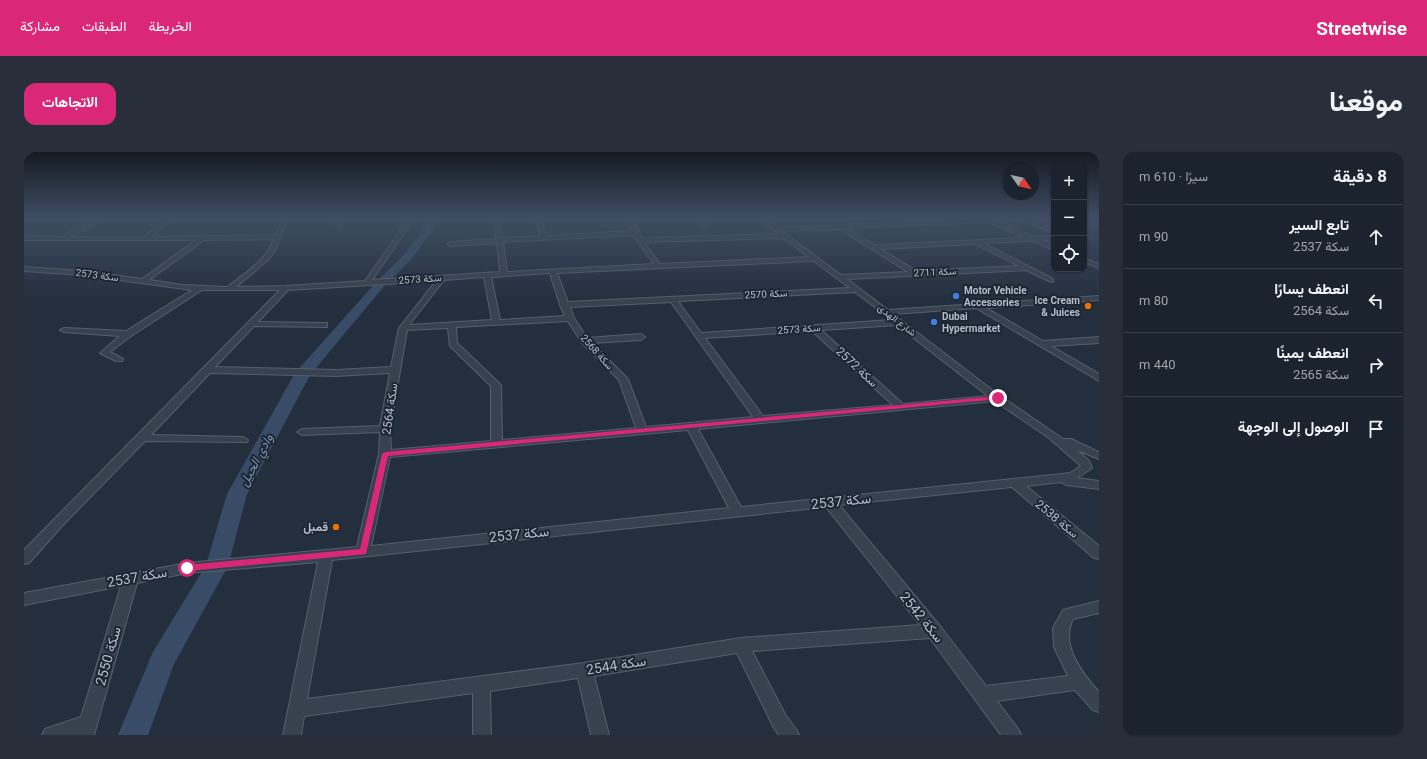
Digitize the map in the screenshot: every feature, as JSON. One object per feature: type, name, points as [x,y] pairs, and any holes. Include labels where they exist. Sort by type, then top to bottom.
[{"type":"street","points":[[144,281],[192,245]]},
{"type":"street","points":[[228,289],[266,259],[275,245]]},
{"type":"street","points":[[367,283],[393,245]]},
{"type":"street","points":[[500,245],[504,274]]},
{"type":"street","points":[[645,245],[658,266]]},
{"type":"street","name":"شارع الهدى","points":[[797,245],[841,277],[998,398],[1070,450],[1086,466],[1089,473],[1099,481]]},
{"type":"street","points":[[871,245],[915,273]]},
{"type":"street","points":[[876,248],[923,245]]},
{"type":"street","points":[[982,245],[1051,280]]},
{"type":"street","points":[[1087,258],[1092,257]]},
{"type":"street","name":"سكة 2573","points":[[24,269],[83,272],[182,287],[228,289],[286,288],[553,271],[816,259]]},
{"type":"street","points":[[1087,260],[1099,266]]},
{"type":"street","name":"سكة 2711","points":[[841,277],[1028,268]]},
{"type":"street","name":"سكة 2568","points":[[553,271],[564,305],[570,318],[585,341],[622,379],[642,431]]},
{"type":"street","points":[[487,275],[496,322]]},
{"type":"street","name":"سكة 2564","points":[[363,552],[385,454],[385,429],[403,328],[442,278]]},
{"type":"street","points":[[119,359],[104,353],[128,334],[200,288]]},
{"type":"street","points":[[24,559],[56,524],[142,438],[286,288]]},
{"type":"street","name":"سكة 2570","points":[[564,305],[858,290]]},
{"type":"street","points":[[887,312],[1099,298]]},
{"type":"street","points":[[1086,299],[1099,305]]},
{"type":"street","points":[[673,300],[760,420]]},
{"type":"street","points":[[976,305],[1099,378]]},
{"type":"street","points":[[403,328],[570,318]]},
{"type":"street","name":"سكة 2573","points":[[699,336],[900,322]]},
{"type":"street","points":[[251,324],[324,325]]},
{"type":"street","points":[[452,324],[453,344],[496,385],[497,443]]},
{"type":"street","name":"سكة 2572","points":[[814,328],[900,406]]},
{"type":"street","points":[[64,330],[128,334]]},
{"type":"street","points":[[585,341],[641,337]]},
{"type":"street","points":[[1041,344],[1099,340]]},
{"type":"street","points":[[208,370],[336,373],[395,370]]},
{"type":"street","points":[[385,454],[998,398]]},
{"type":"street","name":"شارع الهدى","points":[[1033,422],[1099,458]]},
{"type":"street","points":[[692,427],[737,512]]},
{"type":"street","points":[[302,432],[385,429]]},
{"type":"street","points":[[142,438],[243,440]]},
{"type":"street","name":"سكة 2537","points":[[24,599],[187,568],[326,556],[1073,476],[1086,466],[1088,461],[1099,458]]},
{"type":"street","name":"سكة 2537","points":[[1015,483],[1062,481],[1099,484]]},
{"type":"street","name":"سكة 2538","points":[[1015,483],[1099,554]]},
{"type":"street","name":"سكة 2542","points":[[829,502],[934,631],[1012,735]]},
{"type":"street","points":[[292,735],[326,556]]},
{"type":"street","name":"سكة 2550","points":[[87,730],[131,578]]},
{"type":"street","points":[[1099,607],[1068,614],[1061,628],[1062,647],[1079,682],[1099,704]]},
{"type":"street","name":"سكة 2544","points":[[298,709],[584,670],[742,645],[934,631]]},
{"type":"street","points":[[742,645],[780,722],[790,735]]},
{"type":"street","points":[[584,670],[600,735]]},
{"type":"street","points":[[982,695],[1079,682]]},
{"type":"street","points":[[481,684],[482,735]]},
{"type":"street","points":[[51,735],[87,730]]},
{"type":"waterway","name":"وادي الحيل","points":[[133,735],[162,660],[217,566],[237,494],[303,373],[382,282],[407,258],[417,245]]},
{"type":"place","name":"Motor Vehicle Accessories","points":[[956,296]]},
{"type":"place","name":"Ice Cream & Juices","points":[[1088,306]]},
{"type":"place","name":"Dubai Hypermarket","points":[[934,322]]},
{"type":"place","name":"قمبل","points":[[336,527]]},
{"type":"route","points":[[187,568],[363,552],[385,454],[998,398]]}]
